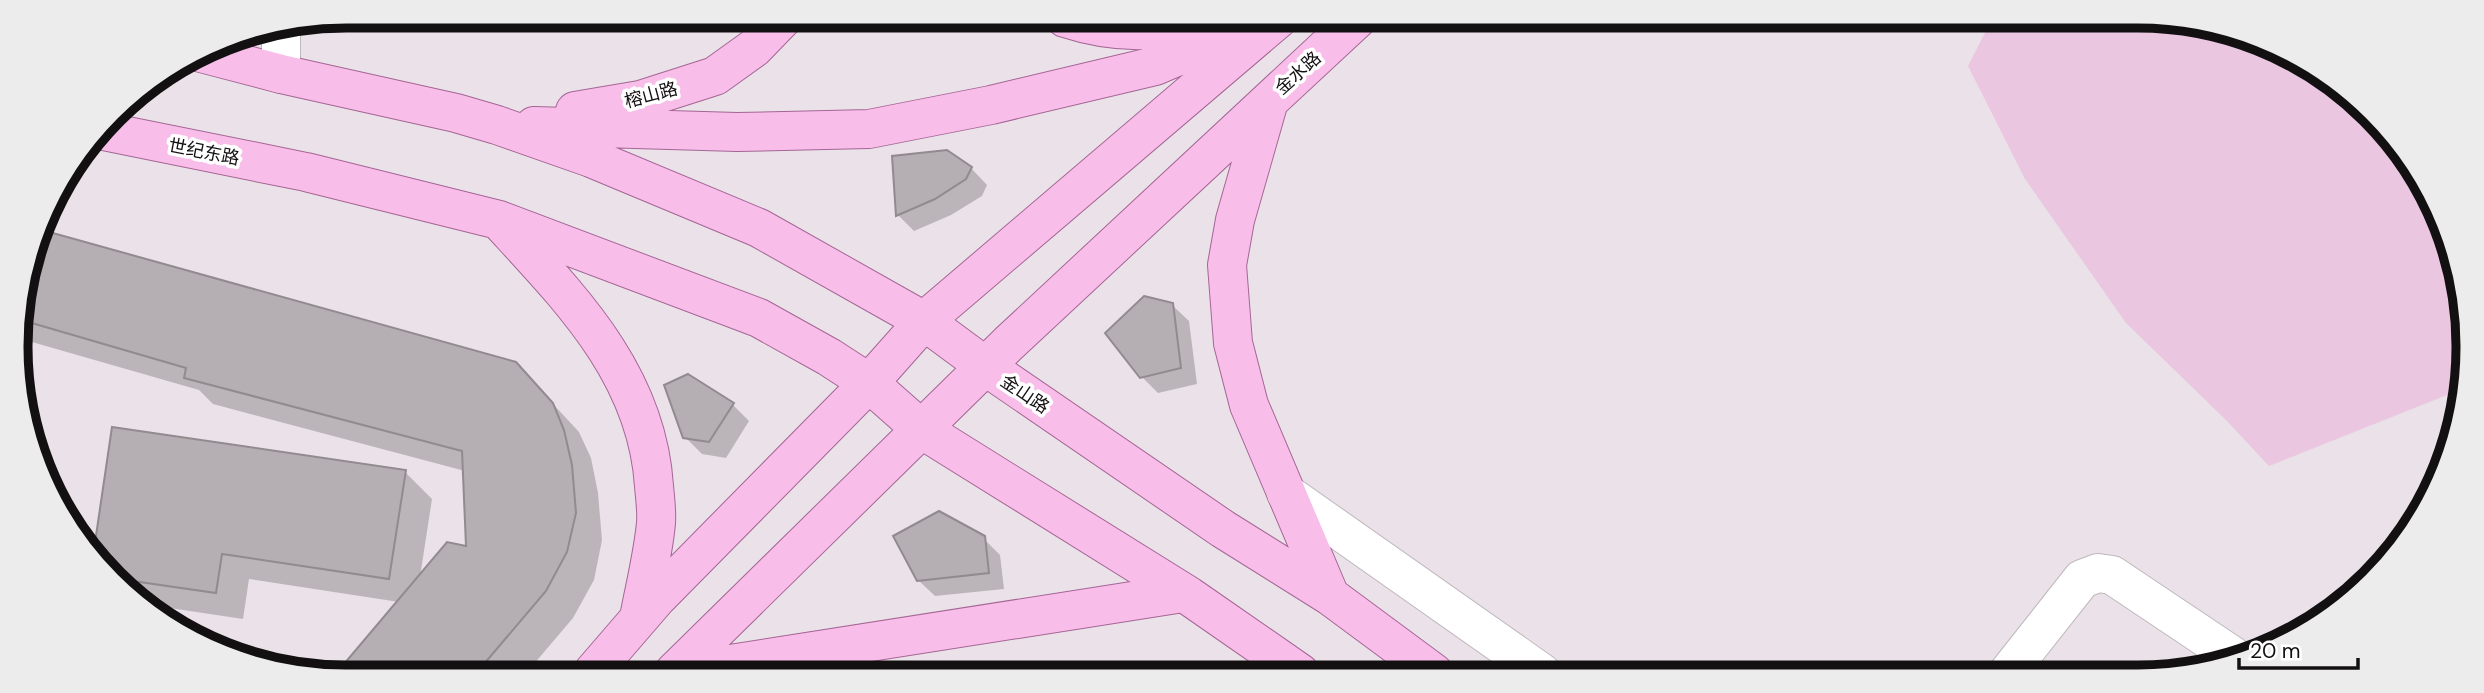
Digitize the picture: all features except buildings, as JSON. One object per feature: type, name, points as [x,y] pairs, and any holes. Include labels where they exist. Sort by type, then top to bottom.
[{"type":"main road","name":"榕山路","points":[[497,125],[640,100],[715,76],[754,48],[773,28]]},
{"type":"main road","points":[[1099,28],[1134,32],[1176,28]]},
{"type":"main road","points":[[215,57],[497,125],[737,132],[869,129],[990,105],[1155,66],[1243,28]]},
{"type":"main road","points":[[598,665],[639,618],[869,383],[924,321],[1267,28]]},
{"type":"main road","name":"金水路","points":[[684,665],[985,366],[1347,28]]},
{"type":"main road","points":[[1269,99],[1235,220],[1227,265],[1233,343],[1249,405],[1330,596]]},
{"type":"main road","name":"金山路","points":[[497,125],[591,158],[758,228],[924,321],[985,366],[1223,529],[1330,596],[1423,665]]},
{"type":"main road","name":"世纪东路","points":[[110,132],[306,172],[499,220],[758,318],[829,356],[869,383],[921,429]]},
{"type":"main road","points":[[499,220],[576,304],[612,359],[638,407],[653,465],[656,521],[639,618]]},
{"type":"main road","points":[[921,429],[1183,593],[1288,665]]},
{"type":"main road","points":[[722,665],[1183,593]]},
{"type":"street","points":[[281,35],[281,74]]},
{"type":"street","points":[[1286,493],[1531,665]]},
{"type":"street","points":[[2014,665],[2082,579],[2098,573],[2112,575],[2228,652]]},
{"type":"shaded area","points":[[1987,28],[2138,28],[2200,34],[2240,45],[2278,61],[2314,82],[2348,107],[2377,136],[2413,187],[2432,225],[2445,264],[2453,305],[2456,346],[2452,393],[2269,466],[2227,421],[2126,323],[2025,179],[1968,66]]}]
